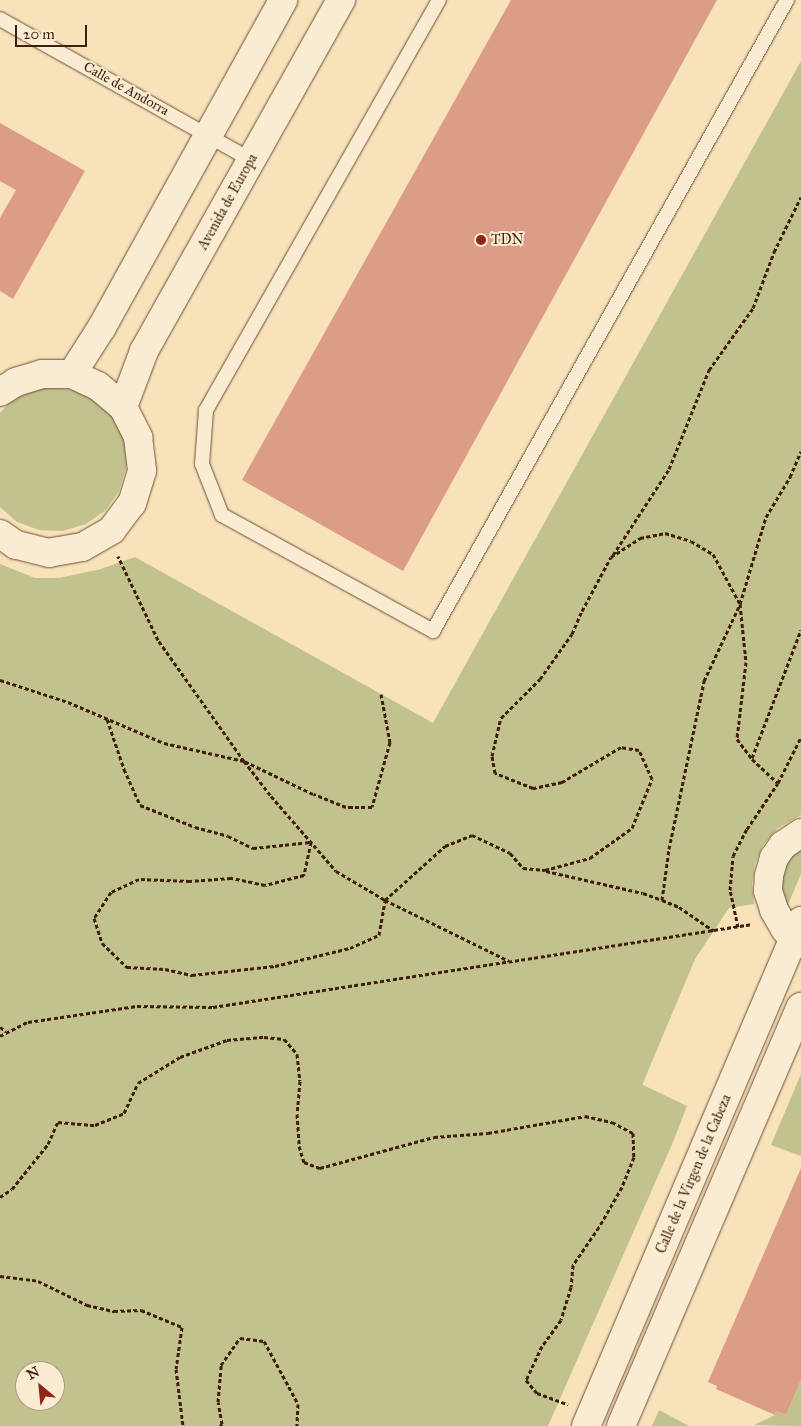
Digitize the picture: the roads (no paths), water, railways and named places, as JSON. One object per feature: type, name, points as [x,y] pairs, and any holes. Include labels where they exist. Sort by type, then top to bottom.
[{"type":"street","points":[[72,374],[102,327],[207,134],[283,0]]},
{"type":"street","name":"Avenida de Europa","points":[[122,407],[144,351],[342,0]]},
{"type":"street","points":[[0,392],[16,382],[42,374],[72,374],[98,386],[122,407],[138,437],[142,471],[132,503],[112,530],[82,547],[49,553],[16,545],[0,534]]},
{"type":"street","points":[[798,935],[774,910],[768,891],[769,876],[774,858],[783,845],[801,833]]},
{"type":"street","name":"Calle de la Virgen de la Cabeza","points":[[586,1426],[798,935]]},
{"type":"street","points":[[621,1426],[801,1007]]},
{"type":"lane","points":[[440,0],[206,410],[202,464],[222,515],[433,631],[787,0]]},
{"type":"lane","name":"Calle de Andorra","points":[[0,18],[251,160]]},
{"type":"place","name":"TDN","points":[[481,240]]}]
